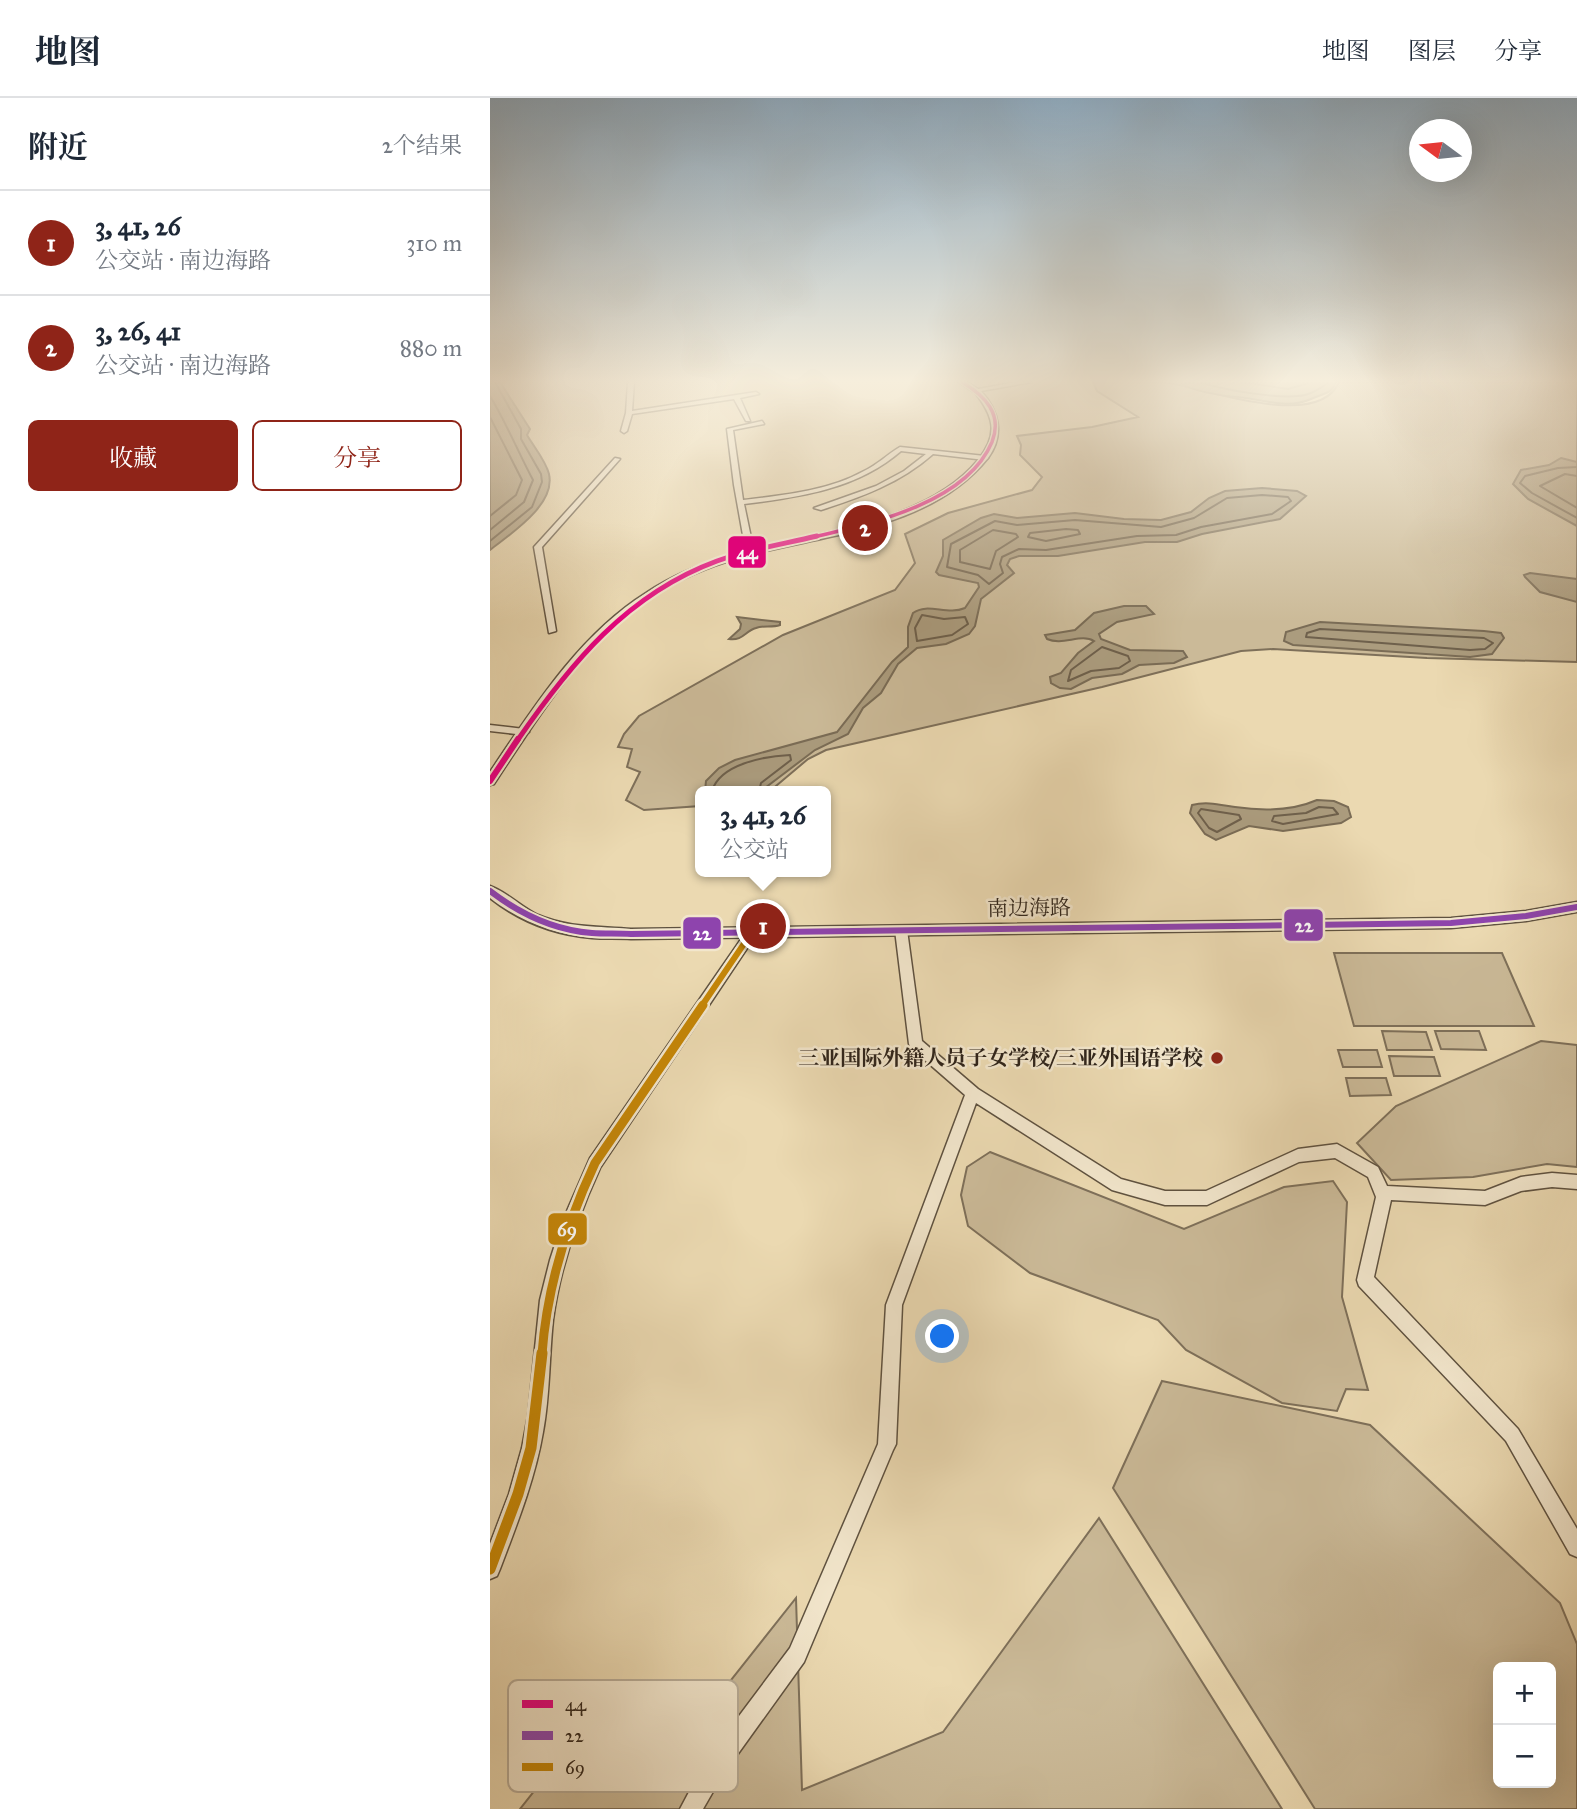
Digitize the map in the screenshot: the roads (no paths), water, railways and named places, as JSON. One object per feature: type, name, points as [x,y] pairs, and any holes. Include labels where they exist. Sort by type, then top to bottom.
[{"type":"street","points":[[552,631],[538,547],[614,462]]},
{"type":"street","points":[[735,462],[750,552]]},
{"type":"street","points":[[741,502],[794,495],[838,484],[883,462]]},
{"type":"street","points":[[818,508],[853,498],[893,481],[919,462]]},
{"type":"street","points":[[490,781],[586,651],[624,612],[671,582],[709,565],[893,516],[943,492],[981,462]]},
{"type":"street","points":[[490,728],[524,732]]},
{"type":"street","name":"南边海路","points":[[490,891],[521,915],[547,925],[587,932],[1451,923],[1526,916],[1577,907]]},
{"type":"street","points":[[901,930],[916,1044],[973,1093],[1117,1185],[1165,1198],[1207,1198],[1298,1156],[1337,1151],[1373,1172],[1384,1197],[1365,1280],[1512,1435],[1577,1547]]},
{"type":"street","points":[[490,1569],[531,1448],[542,1382],[545,1320],[558,1256],[578,1199],[595,1163],[752,932]]},
{"type":"street","points":[[738,1735],[797,1655],[887,1444],[894,1305],[973,1093]]},
{"type":"street","points":[[1383,1193],[1485,1198],[1521,1184],[1552,1180],[1577,1182]]},
{"type":"street","points":[[691,1809],[701,1792]]},
{"type":"water","points":[[490,462],[544,462],[549,474],[546,497],[530,518],[490,550]]},
{"type":"water","points":[[1554,462],[1577,462],[1577,526],[1528,499],[1513,484],[1521,470]]},
{"type":"water","points":[[1262,488],[1297,491],[1306,496],[1280,519],[1202,534],[1177,542],[1145,542],[1058,556],[1019,556],[1010,559],[1007,565],[1014,573],[981,599],[975,626],[969,634],[946,644],[917,648],[898,664],[881,693],[863,708],[848,734],[815,750],[768,786],[706,786],[706,781],[719,768],[735,760],[837,732],[892,662],[908,647],[908,627],[913,613],[925,609],[951,611],[965,608],[979,587],[978,583],[939,575],[936,572],[943,556],[943,540],[981,518],[994,514],[1017,518],[1075,513],[1161,520],[1191,512],[1209,498],[1225,491]]},
{"type":"water","points":[[1530,573],[1577,579],[1577,602],[1540,592],[1524,575]]},
{"type":"water","points":[[1124,606],[1146,606],[1154,614],[1117,622],[1099,634],[1101,639],[1130,650],[1183,651],[1187,657],[1174,663],[1139,665],[1122,674],[1092,678],[1071,689],[1060,688],[1051,683],[1050,677],[1061,673],[1078,653],[1094,641],[1083,638],[1053,641],[1045,635],[1075,630],[1094,613]]},
{"type":"water","points":[[737,617],[780,622],[780,625],[759,627],[738,639],[729,639],[740,629],[741,624]]},
{"type":"water","points":[[1320,622],[1484,631],[1501,633],[1504,638],[1492,654],[1470,657],[1293,645],[1284,641],[1286,632]]},
{"type":"water","points":[[1317,800],[1334,801],[1348,807],[1351,817],[1341,823],[1283,831],[1249,826],[1216,840],[1205,834],[1190,813],[1192,805],[1198,804],[1277,809]]},
{"type":"place","name":"3, 26, 41","points":[[865,528]]},
{"type":"place","name":"3, 41, 26","points":[[763,926]]},
{"type":"place","name":"三亚国际外籍人员子女学校/三亚外国语学校","points":[[1217,1058]]}]
